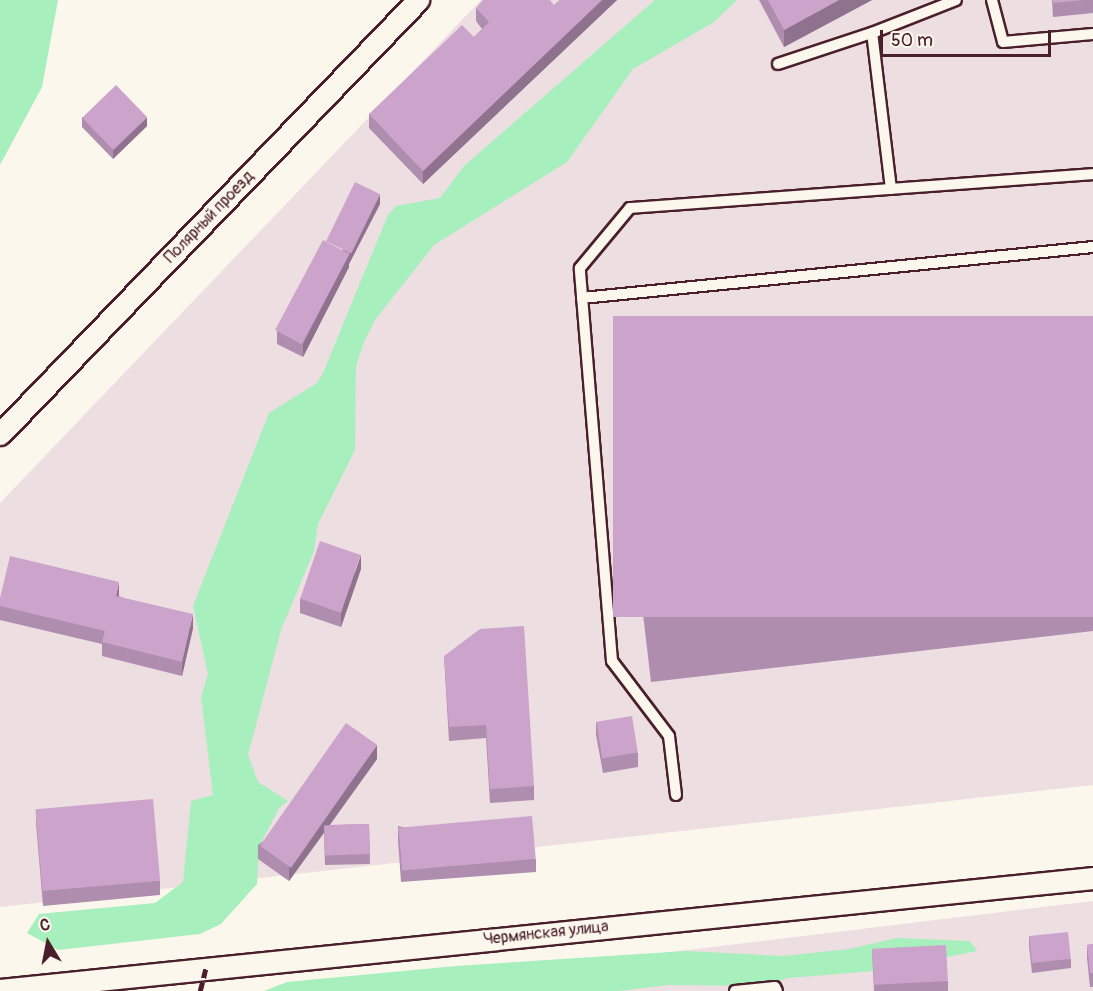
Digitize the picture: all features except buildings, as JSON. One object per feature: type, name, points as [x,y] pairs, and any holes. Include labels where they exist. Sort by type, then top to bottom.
[{"type":"street","name":"Полярный проезд","points":[[0,434],[418,0]]},
{"type":"street","name":"Чермянская улица","points":[[0,990],[1093,878]]},
{"type":"lane","points":[[778,64],[872,33],[956,0]]},
{"type":"lane","points":[[992,0],[1003,42],[1093,34]]},
{"type":"lane","points":[[872,33],[891,189]]},
{"type":"lane","points":[[676,795],[669,736],[612,662],[580,268],[630,208],[1093,174]]},
{"type":"lane","points":[[582,298],[1093,247]]},
{"type":"lane","points":[[735,991],[775,987],[777,991]]},
{"type":"shaded area","points":[[481,0],[1093,0],[1093,785],[0,907],[0,503]]},
{"type":"shaded area","points":[[1093,901],[1093,991],[347,991]]},
{"type":"green space","points":[[0,0],[58,0],[42,87],[0,165]]},
{"type":"green space","points":[[655,0],[737,0],[714,22],[633,69],[567,162],[434,245],[375,320],[364,342],[356,366],[355,450],[318,524],[314,551],[281,630],[248,755],[258,782],[288,801],[279,808],[259,847],[257,884],[221,924],[200,934],[58,950],[27,933],[39,914],[155,903],[183,882],[191,801],[213,795],[201,697],[208,674],[193,606],[269,413],[317,383],[388,215],[396,206],[440,198],[464,166]]},
{"type":"green space","points":[[897,938],[970,941],[977,951],[922,962],[925,967],[788,978],[764,986],[668,985],[619,991],[264,991],[287,982],[456,966],[686,951],[783,956],[849,949]]},
{"type":"railway","points":[[200,991],[206,967]]}]
